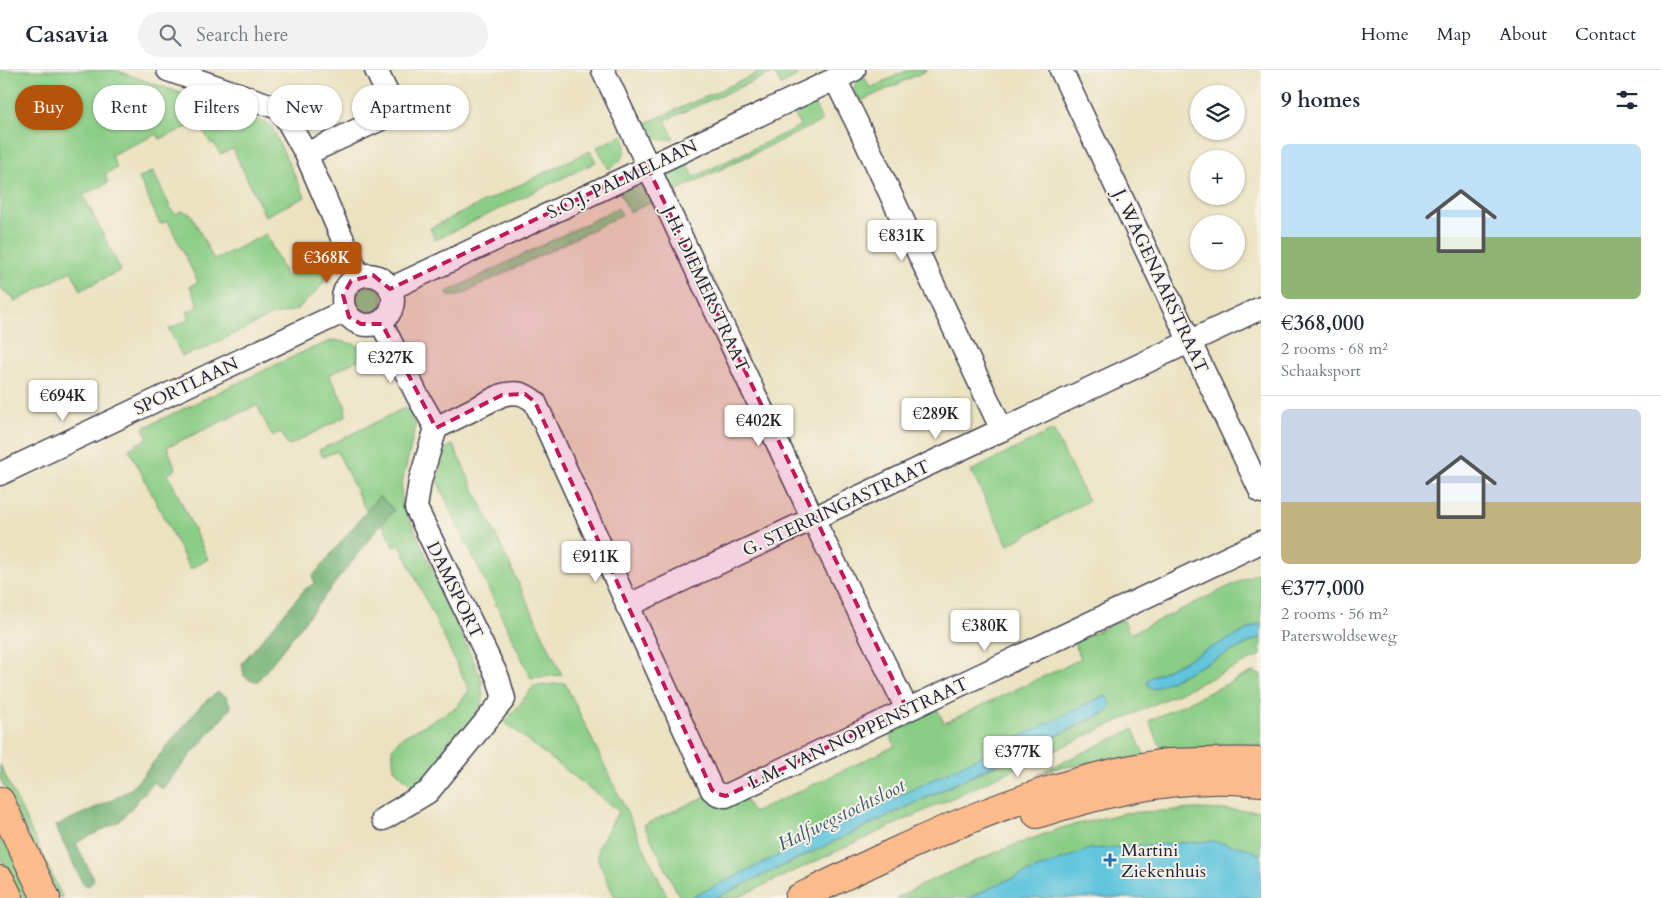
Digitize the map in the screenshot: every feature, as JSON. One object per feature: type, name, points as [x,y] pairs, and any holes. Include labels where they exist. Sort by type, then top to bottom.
[{"type":"main road","points":[[799,898],[954,825],[998,807],[1059,788],[1122,771],[1161,763],[1261,762]]},
{"type":"main road","points":[[844,898],[958,843],[1003,825],[1092,798],[1171,783],[1211,780],[1261,782]]},
{"type":"main road","points":[[0,801],[46,898]]},
{"type":"main road","points":[[0,880],[9,898]]},
{"type":"street","points":[[168,70],[281,109],[306,154],[358,277]]},
{"type":"street","points":[[306,154],[383,118],[390,109],[388,95],[376,70]]},
{"type":"street","name":"J.H. DIEMERSTRAAT","points":[[603,70],[813,519],[907,709]]},
{"type":"street","name":"J. WAGENAARSTRAAT","points":[[1061,70],[1261,492]]},
{"type":"street","points":[[844,74],[856,121],[1002,430]]},
{"type":"street","name":"S.O.J. PALMELAAN","points":[[390,289],[844,74]]},
{"type":"street","points":[[377,276],[390,289],[393,305],[390,312],[381,322],[361,324],[354,321],[345,311],[343,295],[346,287],[358,277],[377,276]]},
{"type":"street","name":"G. STERRINGASTRAAT","points":[[627,606],[1261,308]]},
{"type":"street","name":"SPORTLAAN","points":[[0,474],[345,311]]},
{"type":"street","points":[[381,322],[416,395],[436,428],[502,395],[525,394],[535,402],[627,606]]},
{"type":"street","name":"DAMSPORT","points":[[383,819],[428,792],[504,699],[498,678],[416,508],[420,481],[436,428]]},
{"type":"street","name":"L.M. VAN NOPPENSTRAAT","points":[[627,606],[712,790],[726,796],[1261,542]]},
{"type":"highlighted area","points":[[647,166],[907,709],[726,796],[712,790],[535,402],[525,394],[502,395],[436,428],[382,324],[361,324],[349,317],[343,295],[351,281],[373,275],[390,289]]},
{"type":"green space","points":[[0,70],[115,70],[158,85],[93,85],[93,130],[165,130],[165,88],[175,91],[175,130],[181,130],[160,139],[157,134],[111,155],[117,168],[105,174],[108,183],[83,195],[121,270],[81,290],[71,271],[15,302],[13,297],[0,288]]},
{"type":"green space","points":[[765,70],[794,70],[797,77],[781,85],[774,72],[665,120],[674,138],[664,140],[655,138],[642,125]]},
{"type":"green space","points":[[908,70],[928,70],[857,103],[854,87],[863,74],[870,88]]},
{"type":"green space","points":[[812,99],[822,121],[673,192],[668,177],[675,163],[684,158],[694,177],[800,126],[792,109]]},
{"type":"green space","points":[[258,120],[266,123],[268,130],[273,130],[305,197],[265,216],[233,149],[220,154],[214,143],[211,144],[203,130],[258,130]]},
{"type":"green space","points":[[623,135],[625,146],[623,155],[618,163],[609,169],[597,147]]},
{"type":"green space","points":[[590,151],[596,162],[435,240],[430,228]]},
{"type":"green space","points":[[153,171],[172,211],[176,214],[181,211],[191,214],[214,260],[266,234],[286,276],[329,254],[330,270],[327,278],[317,291],[296,310],[271,316],[203,349],[182,356],[169,329],[190,319],[187,312],[199,306],[190,286],[198,282],[168,221],[160,224],[139,178]]},
{"type":"green space","points":[[640,183],[647,186],[656,200],[630,212],[618,190]]},
{"type":"green space","points":[[618,208],[622,215],[458,296],[449,296],[447,292]]},
{"type":"green space","points":[[369,286],[379,290],[383,300],[379,310],[369,314],[359,310],[355,300],[359,290]]},
{"type":"green space","points":[[334,340],[354,344],[373,352],[329,375],[345,405],[346,416],[288,446],[281,432],[272,436],[257,405],[167,447],[176,469],[168,474],[208,559],[190,569],[129,449],[148,438],[143,428],[305,351]]},
{"type":"green space","points":[[405,408],[409,410],[416,424],[401,488],[402,502],[481,678],[483,697],[479,713],[421,786],[411,785],[394,769],[392,748],[401,738],[456,708],[469,690],[400,545],[394,547],[382,523],[394,510],[379,496],[366,511],[337,451],[323,457],[319,450]]},
{"type":"green space","points":[[1053,430],[1088,501],[1008,545],[971,471]]},
{"type":"green space","points":[[453,445],[562,675],[531,678],[437,481],[447,448]]},
{"type":"green space","points":[[379,496],[394,510],[258,681],[251,681],[244,676],[242,663],[305,589],[315,583],[312,577]]},
{"type":"green space","points":[[1261,571],[1261,623],[1150,678],[1153,689],[1261,637],[1261,655],[736,898],[715,898],[1108,712],[1101,697],[691,898],[680,898],[644,825],[708,795],[745,799],[753,813],[895,746],[888,730],[936,707],[944,723],[1081,659],[1074,643],[1123,619],[1130,634]]},
{"type":"green space","points":[[1252,672],[1261,675],[1261,751],[1164,755],[1149,721]]},
{"type":"green space","points":[[565,683],[668,898],[615,898],[598,860],[598,847],[619,811],[505,723],[534,686]]},
{"type":"green space","points":[[218,692],[227,697],[231,708],[162,789],[154,782],[120,821],[76,843],[94,880],[89,886],[83,884],[55,826],[112,800],[132,788],[202,704]]},
{"type":"green space","points":[[1133,729],[1145,757],[1058,768],[1038,774]]},
{"type":"green space","points":[[0,765],[63,898],[57,898],[0,778]]},
{"type":"green space","points":[[1196,809],[1261,811],[1261,855],[1246,848],[1145,846],[1090,849],[1003,882],[969,898],[897,898],[929,881],[1004,849],[1061,828],[1124,813]]},
{"type":"green space","points":[[0,826],[34,898],[20,898],[0,856]]},
{"type":"water","points":[[1261,623],[1261,637],[1153,689],[1148,685],[1147,680],[1150,678]]},
{"type":"water","points":[[1101,697],[1107,697],[1110,700],[1108,711],[715,898],[691,898]]},
{"type":"water","points":[[1212,841],[1246,848],[1261,855],[1261,898],[969,898],[1003,882],[1090,849]]},
{"type":"place","name":"Martini Ziekenhuis","points":[[1110,860]]},
{"type":"water label","name":"Halfwegstochtsloot","points":[[841,814]]}]
